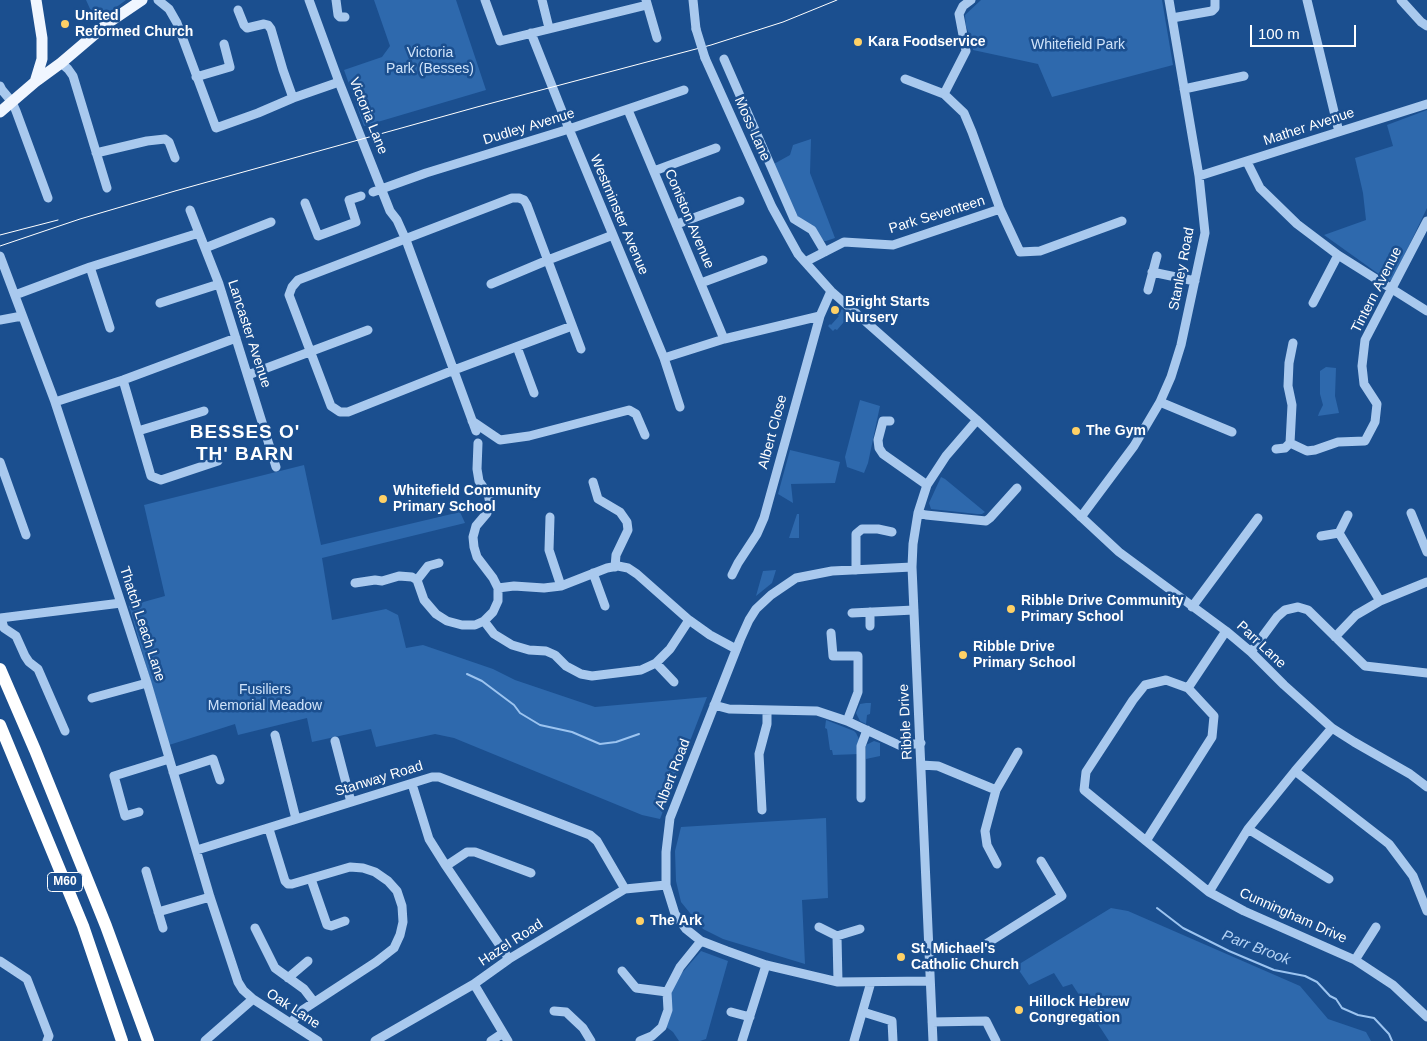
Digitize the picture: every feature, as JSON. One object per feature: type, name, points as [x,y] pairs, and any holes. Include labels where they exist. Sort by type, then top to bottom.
[{"type":"highway","name":"M60","points":[[0,669],[106,926],[148,1041]]},
{"type":"highway","name":"M60","points":[[0,725],[83,926],[122,1041]]},
{"type":"main road","points":[[35,82],[42,59],[42,38],[36,0]]},
{"type":"main road","points":[[0,112],[108,23],[142,0]]},
{"type":"main road","points":[[42,59],[61,63]]},
{"type":"street","points":[[158,0],[169,9],[177,23],[216,128],[339,82]]},
{"type":"street","name":"Victoria Lane","points":[[310,0],[377,190],[397,220],[406,240],[476,431]]},
{"type":"street","points":[[336,0],[338,15],[345,17]]},
{"type":"street","points":[[485,0],[500,40],[530,34],[646,2],[657,38]]},
{"type":"street","points":[[542,0],[549,28]]},
{"type":"street","name":"Moss Lane","points":[[693,0],[696,29],[705,58],[772,207],[798,254],[805,262]]},
{"type":"street","points":[[944,94],[966,51],[959,14],[962,6],[971,0]]},
{"type":"street","name":"Stanley Road","points":[[1081,517],[1134,446],[1160,402],[1171,377],[1179,354],[1205,233],[1199,176],[1169,0]]},
{"type":"street","points":[[1172,18],[1212,11],[1215,8],[1215,0]]},
{"type":"street","points":[[1307,0],[1339,132]]},
{"type":"street","points":[[1401,0],[1427,26]]},
{"type":"street","points":[[238,10],[244,26],[247,28],[264,24],[268,25],[271,29],[293,98]]},
{"type":"street","name":"Westminster Avenue","points":[[530,34],[664,358],[680,407]]},
{"type":"street","points":[[196,77],[230,67],[224,44]]},
{"type":"street","points":[[724,59],[794,220],[812,230],[825,252]]},
{"type":"street","points":[[61,63],[73,76],[107,188]]},
{"type":"street","points":[[1184,89],[1244,76]]},
{"type":"street","points":[[905,79],[944,94],[964,113],[1000,210],[1020,252],[1040,251],[1122,221]]},
{"type":"street","points":[[0,86],[12,102],[48,198]]},
{"type":"street","name":"Dudley Avenue","points":[[377,190],[628,110],[684,90]]},
{"type":"street","name":"Mather Avenue","points":[[1199,176],[1427,104]]},
{"type":"street","name":"Coniston Avenue","points":[[628,110],[724,339]]},
{"type":"street","points":[[96,153],[147,141],[165,139],[171,147],[175,158]]},
{"type":"street","points":[[654,171],[716,148]]},
{"type":"street","points":[[1247,162],[1260,188],[1297,224],[1338,255],[1427,311]]},
{"type":"street","points":[[305,203],[318,236],[356,222],[349,200],[361,196]]},
{"type":"street","points":[[572,326],[348,412],[340,412],[331,406],[289,295],[292,287],[298,280],[512,198],[519,198],[528,205],[581,349]]},
{"type":"street","points":[[677,224],[740,201]]},
{"type":"street","name":"Lancaster Avenue","points":[[190,210],[219,284],[276,467]]},
{"type":"street","name":"Park Seventeen","points":[[805,262],[844,242],[894,245],[1000,210]]},
{"type":"street","name":"Tintern Avenue","points":[[1290,443],[1307,451],[1338,442],[1365,440],[1375,422],[1377,404],[1364,384],[1362,366],[1365,340],[1427,221]]},
{"type":"street","points":[[205,248],[271,222]]},
{"type":"street","points":[[15,295],[90,267],[199,233]]},
{"type":"street","points":[[491,284],[613,235]]},
{"type":"street","points":[[1313,303],[1338,255]]},
{"type":"street","name":"Thatch Leach Lane","points":[[0,256],[56,402],[147,683],[210,897],[238,982],[243,990],[253,999]]},
{"type":"street","points":[[1148,290],[1157,256]]},
{"type":"street","points":[[701,283],[763,260]]},
{"type":"street","points":[[805,262],[831,291]]},
{"type":"street","points":[[90,267],[110,328]]},
{"type":"street","points":[[1152,272],[1195,281]]},
{"type":"street","points":[[160,303],[219,284]]},
{"type":"street","name":"Albert Close","points":[[732,576],[757,534],[764,518],[820,316],[831,291]]},
{"type":"street","name":"Parr Lane","points":[[831,291],[977,420],[1118,552],[1252,652],[1284,685],[1332,728],[1427,786]]},
{"type":"street","points":[[0,320],[22,316]]},
{"type":"street","points":[[664,358],[724,339],[820,316]]},
{"type":"street","points":[[248,375],[368,330]]},
{"type":"street","points":[[56,402],[123,380],[236,338]]},
{"type":"street","points":[[1276,449],[1285,448],[1290,443],[1292,405],[1288,386],[1289,363],[1293,343]]},
{"type":"street","points":[[517,347],[534,393]]},
{"type":"street","points":[[123,380],[152,476],[161,480],[218,460]]},
{"type":"street","points":[[1160,402],[1232,432]]},
{"type":"street","points":[[472,421],[500,440],[529,436],[628,410],[636,414],[645,435]]},
{"type":"street","points":[[138,431],[204,411]]},
{"type":"street","points":[[890,420],[883,420],[878,440],[879,448],[883,454],[927,485]]},
{"type":"street","name":"Ribble Drive","points":[[933,1041],[912,567],[913,544],[918,513],[927,485],[946,456],[977,420]]},
{"type":"street","points":[[355,583],[375,580],[382,581],[399,576],[412,577],[417,580],[424,600],[436,614],[447,621],[462,625],[475,625],[484,621],[493,612],[498,601],[498,588],[477,557],[473,537],[476,526],[487,513],[490,503],[488,494],[479,481],[477,469],[478,442]]},
{"type":"street","points":[[0,462],[26,535]]},
{"type":"street","points":[[592,488],[598,499],[620,512],[628,522],[628,530],[616,555],[615,567]]},
{"type":"street","points":[[918,513],[986,521],[1017,488]]},
{"type":"street","points":[[1411,513],[1427,552]]},
{"type":"street","points":[[1339,533],[1348,515]]},
{"type":"street","points":[[550,517],[549,550],[561,586]]},
{"type":"street","points":[[1192,607],[1258,518]]},
{"type":"street","points":[[856,570],[856,534],[862,529],[878,529],[892,532]]},
{"type":"street","points":[[1321,536],[1339,533]]},
{"type":"street","points":[[1339,533],[1380,601]]},
{"type":"street","points":[[417,580],[428,566],[440,563]]},
{"type":"street","name":"Albert Road","points":[[912,567],[832,571],[796,578],[771,594],[756,609],[736,649],[670,818],[666,852],[666,885],[675,914],[686,928],[701,941],[766,965],[838,982],[930,980]]},
{"type":"street","points":[[498,588],[561,586],[607,568],[628,568],[689,620],[710,635],[736,649]]},
{"type":"street","points":[[593,573],[605,606]]},
{"type":"street","points":[[1335,636],[1356,615],[1380,601],[1427,582]]},
{"type":"street","points":[[65,731],[38,669],[24,656],[16,636],[4,628],[1,618],[121,603]]},
{"type":"street","points":[[1252,652],[1277,617],[1285,610],[1298,608],[1308,610],[1365,666],[1427,673]]},
{"type":"street","points":[[852,614],[914,610]]},
{"type":"street","points":[[870,612],[870,626]]},
{"type":"street","points":[[484,621],[494,634],[512,645],[529,650],[546,651],[555,655],[566,666],[581,674],[592,676],[641,670],[656,663],[670,648],[689,620]]},
{"type":"street","points":[[1146,841],[1212,737],[1214,716],[1188,688],[1226,631]]},
{"type":"street","points":[[831,633],[832,656],[858,656],[858,692],[846,721]]},
{"type":"street","points":[[656,663],[672,676]]},
{"type":"street","name":"Cunningham Drive","points":[[1188,688],[1166,680],[1145,685],[1133,700],[1086,772],[1084,790],[1209,892],[1244,911],[1356,960],[1393,985],[1427,1017]]},
{"type":"street","points":[[92,698],[147,683]]},
{"type":"street","points":[[714,705],[728,709],[817,711],[846,721],[901,746],[920,743]]},
{"type":"street","points":[[762,810],[759,754],[767,724],[768,710]]},
{"type":"street","points":[[1209,892],[1248,829],[1332,728]]},
{"type":"street","points":[[861,798],[861,746],[867,730]]},
{"type":"street","points":[[275,735],[296,819]]},
{"type":"street","points":[[335,741],[351,802]]},
{"type":"street","points":[[997,864],[986,845],[985,831],[996,790],[1018,752]]},
{"type":"street","points":[[139,812],[125,816],[114,776],[169,759]]},
{"type":"street","points":[[173,772],[213,759],[220,780]]},
{"type":"street","points":[[921,766],[938,766],[996,790]]},
{"type":"street","points":[[1295,771],[1389,844],[1413,876],[1427,911]]},
{"type":"street","name":"Stanway Road","points":[[197,850],[432,777],[440,777],[590,835],[597,841],[625,889]]},
{"type":"street","points":[[412,784],[429,838],[509,959]]},
{"type":"street","points":[[269,828],[286,881],[292,884],[350,867],[363,868],[375,872],[388,881],[397,891],[402,906],[403,922],[400,936],[394,948],[301,1011],[291,1023]]},
{"type":"street","points":[[1248,829],[1329,879]]},
{"type":"street","points":[[446,866],[467,852],[475,852],[531,873]]},
{"type":"street","points":[[930,950],[978,949],[1062,896],[1041,860]]},
{"type":"street","points":[[146,871],[163,928]]},
{"type":"street","points":[[311,879],[326,924],[331,926],[345,921]]},
{"type":"street","name":"Hazel Road","points":[[375,1041],[474,984],[509,959],[625,889],[666,885]]},
{"type":"street","points":[[158,912],[210,897]]},
{"type":"street","points":[[819,927],[837,936],[860,929]]},
{"type":"street","points":[[1356,960],[1376,927]]},
{"type":"street","points":[[256,928],[275,968],[304,989],[314,1002]]},
{"type":"street","points":[[837,936],[838,982]]},
{"type":"street","points":[[640,1041],[652,1036],[662,1027],[668,1010],[667,992],[680,968],[701,941]]},
{"type":"street","points":[[0,961],[27,979],[49,1036],[47,1041]]},
{"type":"street","points":[[288,978],[308,961]]},
{"type":"street","points":[[742,1041],[766,965]]},
{"type":"street","points":[[622,971],[636,988],[667,992]]},
{"type":"street","points":[[854,1041],[871,982]]},
{"type":"street","points":[[474,984],[506,1037],[491,1041]]},
{"type":"street","points":[[205,1041],[253,999]]},
{"type":"street","name":"Oak Lane","points":[[253,999],[318,1041]]},
{"type":"street","points":[[554,1011],[567,1008],[591,1041]]},
{"type":"street","points":[[731,1012],[750,1018]]},
{"type":"street","points":[[863,1012],[892,1020],[893,1041]]},
{"type":"street","points":[[932,1022],[986,1021],[996,1041]]},
{"type":"green space","points":[[86,0],[126,0],[96,22]]},
{"type":"green space","name":"Victoria Park (Besses)","points":[[374,0],[456,0],[486,90],[364,126],[344,70],[382,57],[390,46]]},
{"type":"green space","name":"Whitefield Park","points":[[981,0],[1162,0],[1173,65],[1052,97],[1038,64],[973,50],[965,15]]},
{"type":"green space","points":[[1427,110],[1427,208],[1394,277],[1390,281],[1324,235],[1366,220],[1363,193],[1355,158],[1393,146],[1387,125]]},
{"type":"green space","points":[[811,139],[810,173],[835,238],[826,241],[813,228],[795,216],[772,165],[790,155],[793,145]]},
{"type":"green space","points":[[842,309],[849,316],[837,330],[833,331],[828,326],[839,316],[837,315]]},
{"type":"green space","points":[[1326,367],[1336,368],[1335,396],[1339,413],[1318,416],[1323,405],[1320,394],[1320,371]]},
{"type":"green space","points":[[860,400],[880,406],[868,463],[864,473],[847,467],[845,457]]},
{"type":"green space","points":[[790,450],[840,462],[835,483],[791,484],[793,503],[778,494]]},
{"type":"green space","name":"Fusiliers Memorial Meadow","points":[[304,465],[321,545],[460,512],[465,523],[322,558],[332,620],[386,609],[398,615],[406,648],[423,645],[493,669],[515,680],[595,707],[707,697],[660,819],[642,815],[454,738],[435,734],[376,747],[371,729],[312,742],[307,718],[238,735],[235,724],[169,745],[129,606],[165,596],[144,505]]},
{"type":"green space","points":[[941,477],[985,512],[977,514],[931,509],[929,503]]},
{"type":"green space","points":[[797,514],[799,514],[799,538],[789,538]]},
{"type":"green space","points":[[776,570],[772,583],[756,596],[763,571]]},
{"type":"green space","points":[[871,703],[870,714],[867,715],[866,724],[860,721],[856,713],[860,704]]},
{"type":"green space","points":[[826,720],[856,733],[859,739],[859,754],[833,755],[832,750],[830,750],[827,729],[825,728]]},
{"type":"green space","points":[[874,741],[880,743],[880,756],[866,759],[866,745]]},
{"type":"green space","points":[[826,818],[828,898],[802,900],[805,964],[723,939],[703,929],[681,902],[676,881],[675,851],[681,827]]},
{"type":"green space","points":[[1111,908],[1128,911],[1300,986],[1328,1019],[1366,1032],[1371,1041],[1109,1041],[1072,984],[1063,987],[1054,973],[1029,985],[1016,966]]},
{"type":"green space","points":[[701,951],[728,961],[706,1039],[700,1041],[679,1041],[673,1032],[665,1026],[671,993],[675,981]]},
{"type":"waterway","points":[[467,674],[482,681],[514,705],[520,713],[540,725],[572,732],[600,744],[616,742],[639,734]]},
{"type":"waterway","name":"Parr Brook","points":[[1157,908],[1183,928],[1229,951],[1274,970],[1305,976],[1317,982],[1330,996],[1336,999],[1342,1008],[1358,1015],[1374,1018],[1389,1034],[1392,1041]]},
{"type":"tram line","points":[[0,246],[80,219],[175,191],[477,107],[711,45],[783,22],[837,0]]},
{"type":"tram line","points":[[0,235],[58,220]]},
{"type":"place","name":"United Reformed Church","points":[[65,24]]},
{"type":"place","name":"Kara Foodservice","points":[[858,42]]},
{"type":"place","name":"Bright Starts Nursery","points":[[835,310]]},
{"type":"place","name":"The Gym","points":[[1076,431]]},
{"type":"place","name":"Whitefield Community Primary School","points":[[383,499]]},
{"type":"place","name":"Ribble Drive Community Primary School","points":[[1011,609]]},
{"type":"place","name":"Ribble Drive Primary School","points":[[963,655]]},
{"type":"place","name":"The Ark","points":[[640,921]]},
{"type":"place","name":"St. Michael's Catholic Church","points":[[901,957]]},
{"type":"place","name":"Hillock Hebrew Congregation","points":[[1019,1010]]},
{"type":"district","name":"BESSES O' TH' BARN","points":[[245,444]]}]
